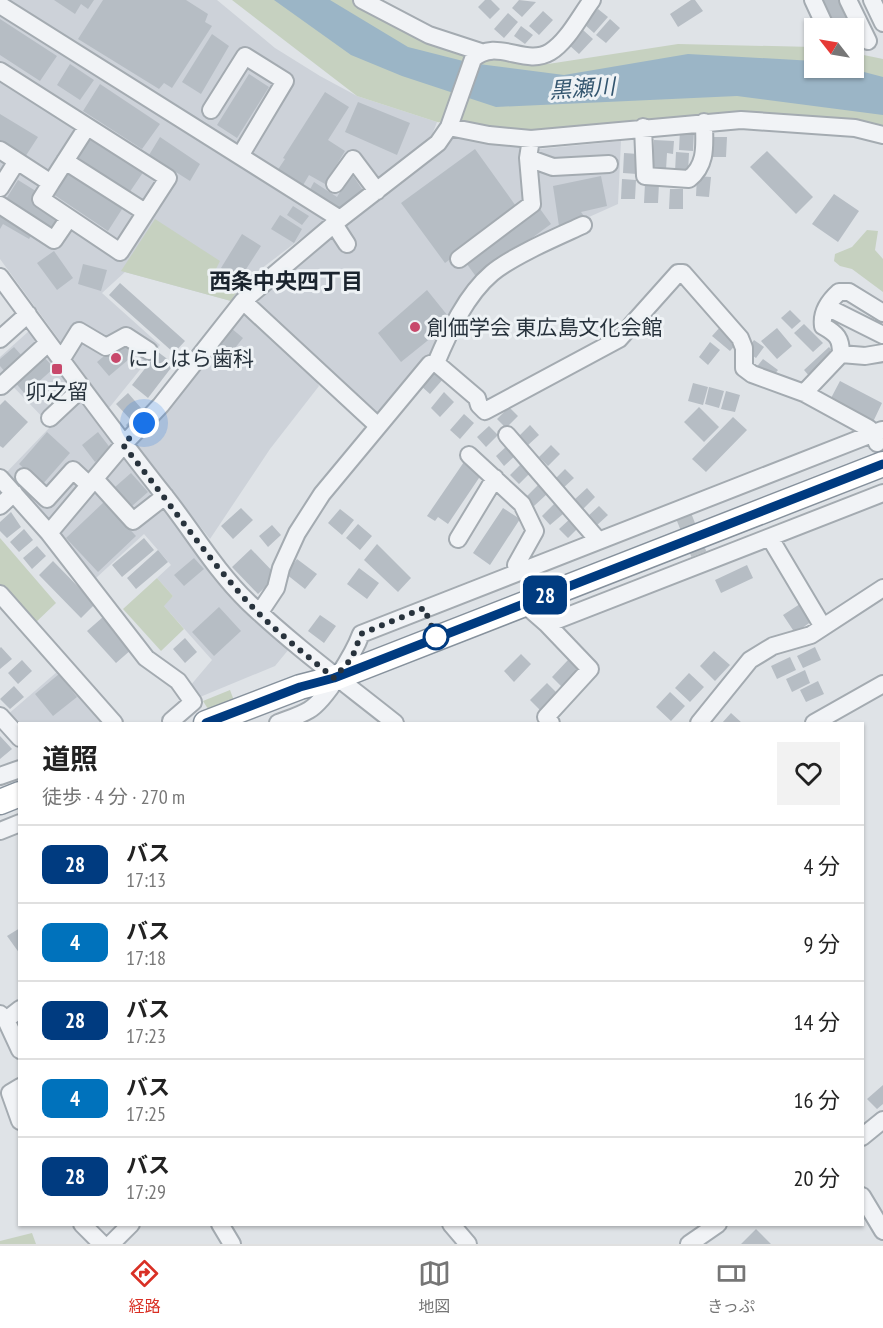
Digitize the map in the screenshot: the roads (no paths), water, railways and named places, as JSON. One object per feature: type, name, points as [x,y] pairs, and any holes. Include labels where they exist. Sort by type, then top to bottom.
[{"type":"highway","points":[[211,721],[300,687],[334,678],[523,603],[879,442]]},
{"type":"highway","points":[[0,802],[18,795]]},
{"type":"street","points":[[362,0],[429,35],[477,55],[493,50],[534,56],[549,53],[558,45],[592,0]]},
{"type":"street","points":[[813,0],[821,18]]},
{"type":"street","points":[[848,0],[868,41]]},
{"type":"street","points":[[872,0],[883,23]]},
{"type":"street","points":[[0,5],[240,156],[337,222],[347,244]]},
{"type":"street","points":[[49,533],[123,445],[161,405],[243,301],[266,286],[337,222],[438,143],[449,127],[477,55]]},
{"type":"street","points":[[211,110],[244,56],[285,81],[240,156]]},
{"type":"street","points":[[0,71],[168,178],[120,252],[41,199],[87,127]]},
{"type":"street","points":[[449,127],[489,135],[531,139],[587,135],[643,127],[741,120],[855,128],[883,135]]},
{"type":"street","points":[[643,127],[645,176],[690,179],[698,172],[705,157],[704,122]]},
{"type":"street","points":[[459,259],[532,204],[528,158],[531,139]]},
{"type":"street","points":[[0,150],[51,183]]},
{"type":"street","points":[[528,158],[553,167],[609,164]]},
{"type":"street","points":[[335,184],[353,159],[376,191]]},
{"type":"street","points":[[0,188],[17,161]]},
{"type":"street","points":[[65,161],[146,213]]},
{"type":"street","points":[[0,205],[54,240],[69,218]]},
{"type":"street","points":[[436,363],[447,337],[469,299],[492,273],[583,225]]},
{"type":"street","points":[[260,612],[270,600],[297,533],[316,503],[430,364],[436,363],[477,398],[479,405],[485,411],[618,339],[672,277],[683,273],[740,338],[744,348],[744,368],[752,374],[804,393],[879,442]]},
{"type":"street","points":[[0,277],[123,445],[165,496],[200,547],[247,601],[334,678],[391,722]]},
{"type":"street","points":[[804,393],[841,354],[841,340],[835,332],[823,326],[823,313],[839,292],[849,292],[883,313]]},
{"type":"street","points":[[243,301],[378,426]]},
{"type":"street","points":[[826,307],[883,335]]},
{"type":"street","points":[[0,339],[28,314]]},
{"type":"street","points":[[61,360],[79,331],[106,347],[126,336],[149,351]]},
{"type":"street","points":[[1,386],[48,342]]},
{"type":"street","points":[[841,354],[865,356],[883,353]]},
{"type":"street","points":[[51,418],[82,388]]},
{"type":"street","points":[[507,435],[598,540]]},
{"type":"street","points":[[280,722],[309,710],[318,702],[334,678],[352,658],[361,634],[598,540],[879,442]]},
{"type":"street","points":[[469,455],[522,504],[535,531],[516,565]]},
{"type":"street","points":[[24,477],[46,499],[74,470],[92,482],[133,520],[165,496]]},
{"type":"street","points":[[0,478],[49,533],[146,658],[178,681],[193,702],[168,722]]},
{"type":"street","points":[[458,539],[495,478]]},
{"type":"street","points":[[0,506],[14,493]]},
{"type":"street","points":[[547,624],[701,561],[770,538],[883,493]]},
{"type":"street","points":[[770,538],[823,627]]},
{"type":"street","points":[[700,722],[750,660],[773,646],[811,635],[883,588]]},
{"type":"street","points":[[0,594],[113,722]]},
{"type":"street","points":[[523,603],[547,624],[590,669],[546,717],[550,722]]},
{"type":"street","points":[[816,722],[883,684]]},
{"type":"street","points":[[0,716],[18,736]]},
{"type":"street","points":[[168,722],[211,721]]},
{"type":"street","points":[[0,776],[18,770]]},
{"type":"street","points":[[0,831],[18,824]]},
{"type":"street","points":[[18,1010],[3,1017],[18,1046]]},
{"type":"street","points":[[10,1093],[18,1115]]},
{"type":"street","points":[[864,1135],[883,1120]]},
{"type":"street","points":[[864,1199],[883,1231]]},
{"type":"street","points":[[84,1226],[102,1244]]},
{"type":"street","points":[[111,1244],[129,1226]]},
{"type":"street","points":[[221,1226],[232,1244]]},
{"type":"street","points":[[453,1226],[468,1244]]},
{"type":"street","points":[[688,1244],[715,1226]]},
{"type":"water","name":"黒瀬川","points":[[274,0],[330,0],[408,47],[471,63],[564,75],[688,54],[804,60],[804,78],[864,78],[864,72],[883,77],[883,115],[737,96],[496,107],[402,76],[351,55]]},
{"type":"tunnel","points":[[684,517],[700,557]]},
{"type":"place","name":"創価学会 東広島文化会館","points":[[415,327]]},
{"type":"place","name":"にしはら歯科","points":[[116,358]]},
{"type":"place","name":"卯之留","points":[[57,369]]},
{"type":"district","name":"西条中央四丁目","points":[[286,281]]}]
